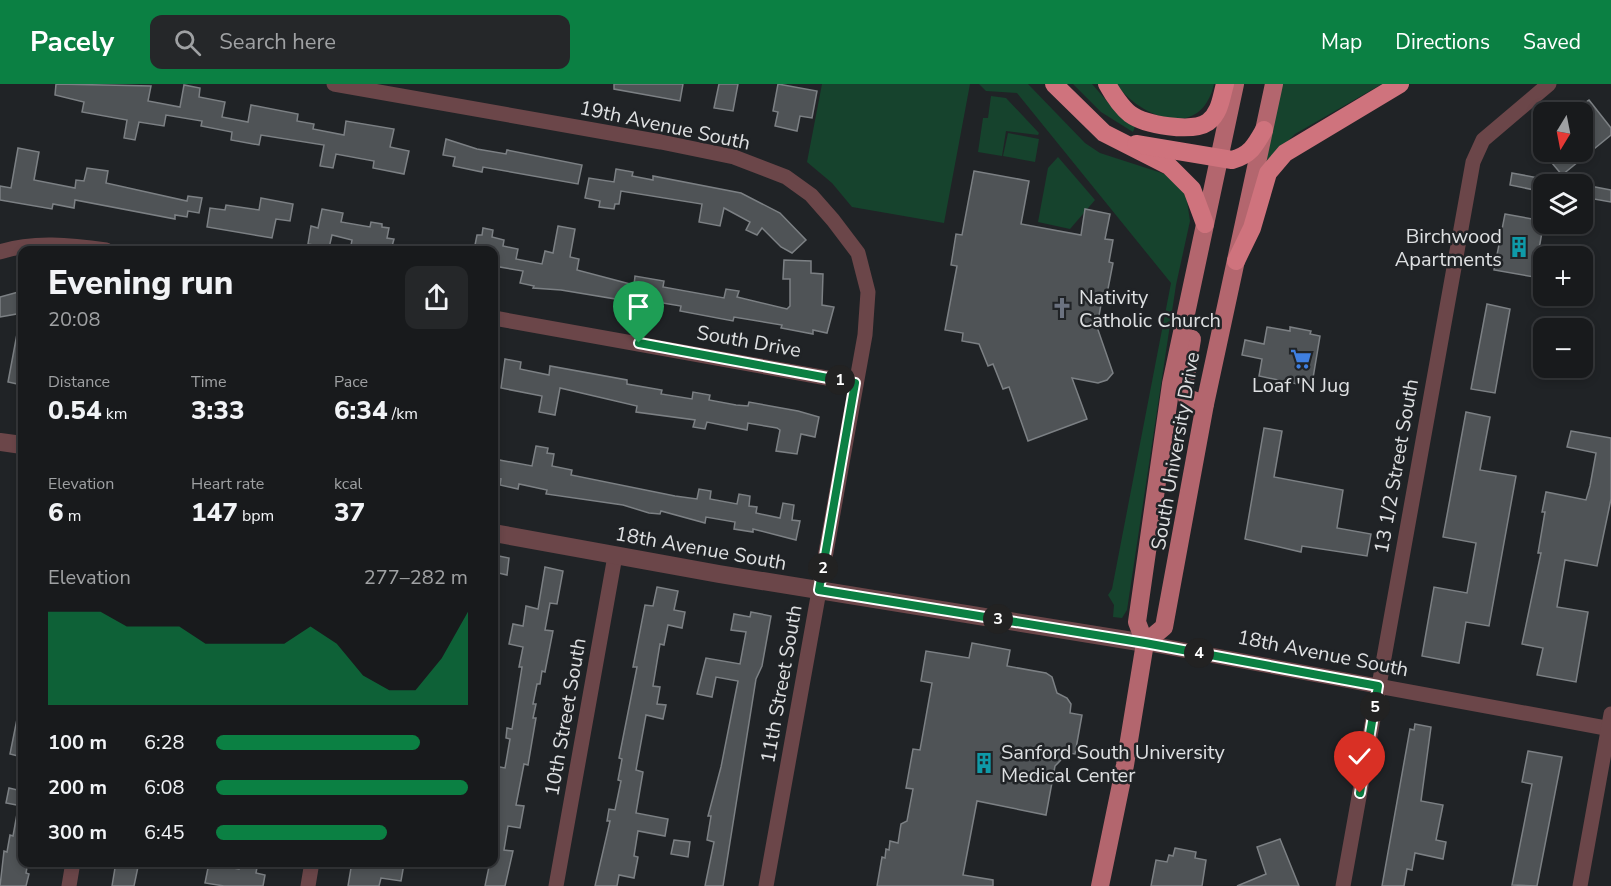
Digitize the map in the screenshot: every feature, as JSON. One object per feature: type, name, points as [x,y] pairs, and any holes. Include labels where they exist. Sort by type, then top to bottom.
[{"type":"highway","points":[[1053,84],[1104,133],[1169,166],[1192,189],[1205,224]]},
{"type":"highway","points":[[1107,84],[1130,114],[1162,126],[1190,127],[1207,123],[1219,110],[1225,84]]},
{"type":"highway","points":[[1236,261],[1252,228],[1268,173],[1285,153],[1400,84]]},
{"type":"highway","points":[[1125,143],[1232,160],[1244,157],[1254,148],[1264,130]]},
{"type":"main road","name":"South University Drive","points":[[1100,886],[1125,765],[1145,643],[1137,622],[1170,384],[1235,84]]},
{"type":"main road","name":"South University Drive","points":[[1145,643],[1164,627],[1205,404],[1274,84]]},
{"type":"main road","points":[[1205,224],[1184,388],[1187,398],[1205,404]]},
{"type":"street","name":"19th Avenue South","points":[[334,84],[661,142],[734,158],[786,177],[811,195],[833,219],[858,253],[867,292],[865,335],[855,383]]},
{"type":"street","name":"13 1/2 Street South","points":[[1342,886],[1473,162],[1483,140],[1549,84]]},
{"type":"street","points":[[0,252],[19,245],[36,246]]},
{"type":"street","name":"South Drive","points":[[498,319],[855,383]]},
{"type":"street","name":"11th Street South","points":[[766,886],[855,383]]},
{"type":"street","points":[[0,442],[18,445]]},
{"type":"street","name":"18th Avenue South","points":[[498,534],[615,556],[1145,643],[1378,686],[1610,724]]},
{"type":"street","name":"10th Street South","points":[[556,886],[615,556]]},
{"type":"street","points":[[1580,886],[1610,724]]},
{"type":"street","points":[[69,886],[72,867]]},
{"type":"street","points":[[308,886],[311,867]]},
{"type":"green space","points":[[822,84],[970,84],[944,223],[852,207],[832,183],[807,162]]},
{"type":"green space","points":[[979,84],[1028,84],[1085,143],[1100,153],[1168,175],[1186,194],[1190,221],[1176,285],[1127,610],[1122,618],[1113,617],[1114,605],[1108,595],[1112,589],[1171,283],[1017,93],[986,91]]},
{"type":"green space","points":[[1073,84],[1092,84],[1112,107],[1136,124],[1133,132],[1101,112]]},
{"type":"green space","points":[[1116,84],[1214,84],[1207,102],[1197,113],[1184,118],[1170,118],[1140,107]]},
{"type":"green space","points":[[1282,84],[1382,84],[1295,134],[1265,163]]},
{"type":"green space","points":[[991,96],[1006,98],[1039,133],[1038,135],[1006,131],[1002,156],[978,152],[983,118],[988,118]]},
{"type":"green space","points":[[1008,133],[1039,139],[1035,162],[1003,156]]},
{"type":"green space","points":[[1058,157],[1095,200],[1070,229],[1038,222],[1048,168]]},
{"type":"building","points":[[56,84],[151,86],[148,101],[180,107],[184,85],[200,88],[199,97],[225,102],[222,117],[248,122],[251,105],[298,114],[297,121],[314,124],[313,129],[344,135],[346,121],[394,129],[390,147],[409,151],[404,174],[373,168],[374,161],[336,154],[333,168],[320,166],[324,145],[261,135],[259,145],[231,140],[232,132],[201,126],[202,121],[166,115],[164,126],[139,122],[135,140],[124,138],[127,120],[82,112],[84,102],[55,95]]},
{"type":"building","points":[[614,84],[683,84],[680,101],[614,89]]},
{"type":"building","points":[[719,84],[738,84],[733,111],[714,108]]},
{"type":"building","points":[[778,84],[817,91],[812,118],[800,116],[797,131],[775,126],[778,112],[773,111]]},
{"type":"building","points":[[1593,105],[1611,128],[1611,135],[1593,150]]},
{"type":"building","points":[[446,139],[477,149],[506,154],[507,150],[582,165],[578,184],[483,167],[482,172],[453,166],[455,157],[443,155]]},
{"type":"building","points":[[18,148],[39,152],[34,180],[75,188],[76,180],[84,181],[87,168],[108,171],[106,183],[187,201],[188,196],[202,198],[199,213],[188,211],[187,217],[175,215],[175,219],[75,200],[74,208],[53,204],[52,209],[0,200],[0,186],[11,188]]},
{"type":"building","points":[[1551,162],[1578,162],[1563,174]]},
{"type":"building","points":[[616,169],[633,172],[632,176],[653,180],[653,176],[741,193],[780,213],[806,240],[792,253],[781,247],[762,228],[757,235],[746,230],[750,222],[724,208],[720,226],[699,222],[702,204],[621,191],[619,204],[615,204],[614,209],[599,207],[600,201],[585,198],[589,178],[614,182]]},
{"type":"building","name":"Nativity Catholic Church","points":[[974,171],[1029,181],[1021,224],[1081,235],[1085,209],[1110,214],[1105,239],[1113,240],[1109,262],[1113,263],[1107,294],[1103,293],[1097,327],[1113,373],[1107,380],[1098,383],[1072,378],[1087,419],[1028,441],[1009,387],[1003,389],[993,364],[988,366],[979,344],[962,341],[963,333],[945,330],[957,266],[951,265],[956,234],[962,235]]},
{"type":"building","points":[[1512,173],[1533,177],[1533,190],[1510,185]]},
{"type":"building","points":[[1593,187],[1611,190],[1611,202],[1593,199]]},
{"type":"building","points":[[261,198],[293,204],[290,221],[276,219],[272,238],[207,227],[210,208],[225,210],[226,205],[259,210]]},
{"type":"building","points":[[322,209],[343,213],[341,222],[370,227],[371,222],[382,224],[382,227],[389,228],[387,238],[394,239],[392,246],[359,246],[351,245],[352,240],[332,235],[329,246],[308,244],[311,226],[318,228]]},
{"type":"building","name":"Birchwood Apartments","points":[[1505,214],[1533,219],[1533,234],[1542,234],[1540,246],[1533,246],[1533,277],[1494,270]]},
{"type":"building","points":[[558,226],[575,229],[570,257],[579,259],[577,270],[634,285],[635,276],[664,281],[663,287],[724,298],[726,289],[739,291],[737,297],[787,309],[790,306],[790,279],[783,279],[784,260],[811,261],[811,273],[823,274],[822,305],[834,307],[827,333],[813,330],[813,334],[781,328],[782,325],[734,317],[733,321],[680,311],[681,306],[651,301],[634,300],[634,302],[561,290],[533,288],[534,286],[520,283],[523,271],[498,267],[498,246],[475,246],[477,235],[482,235],[483,228],[493,230],[492,237],[504,240],[503,246],[518,249],[516,259],[542,264],[545,251],[553,253]]},
{"type":"building","points":[[18,292],[18,314],[0,317],[0,297]]},
{"type":"building","points":[[1487,304],[1510,309],[1495,393],[1471,389]]},
{"type":"building","points":[[1267,327],[1290,331],[1290,327],[1311,331],[1310,334],[1320,336],[1312,384],[1303,382],[1302,385],[1259,376],[1262,359],[1242,355],[1245,340],[1264,344]]},
{"type":"building","points":[[17,334],[18,384],[8,382]]},
{"type":"building","points":[[505,359],[521,362],[520,369],[549,375],[550,366],[627,380],[627,384],[662,390],[661,394],[692,399],[693,392],[710,395],[709,400],[736,405],[748,406],[749,402],[798,411],[819,417],[815,437],[801,434],[797,454],[776,451],[780,430],[777,428],[748,423],[747,430],[707,422],[705,429],[693,427],[695,420],[636,412],[637,406],[560,388],[555,415],[539,412],[542,396],[501,388]]},
{"type":"building","points":[[1466,412],[1490,417],[1480,470],[1516,476],[1489,626],[1466,622],[1459,663],[1422,656],[1434,587],[1467,593],[1476,543],[1443,537]]},
{"type":"building","points":[[1264,428],[1282,431],[1274,477],[1343,490],[1337,528],[1371,534],[1367,556],[1302,546],[1301,552],[1245,539]]},
{"type":"building","points":[[1571,431],[1611,438],[1611,499],[1597,566],[1565,560],[1557,607],[1588,612],[1576,682],[1537,675],[1543,648],[1522,644],[1541,553],[1538,553],[1546,492],[1586,500],[1590,486],[1596,453],[1567,447]]},
{"type":"building","points":[[536,446],[548,448],[547,453],[554,454],[552,466],[572,470],[571,475],[697,499],[699,489],[711,491],[710,499],[737,504],[739,494],[750,496],[749,506],[757,507],[756,513],[780,518],[783,503],[794,505],[792,520],[800,521],[796,540],[753,529],[753,532],[734,529],[735,522],[706,517],[705,523],[661,511],[660,514],[649,513],[623,505],[546,494],[547,490],[519,484],[518,489],[500,485],[498,460],[532,466]]},
{"type":"building","points":[[498,556],[509,558],[507,575],[498,573]]},
{"type":"building","points":[[545,567],[563,571],[557,604],[550,603],[545,630],[553,631],[545,672],[542,671],[540,684],[537,684],[533,704],[536,704],[533,718],[536,718],[528,765],[524,764],[516,805],[524,806],[520,828],[508,826],[504,850],[513,851],[505,886],[485,886],[489,867],[498,867],[498,767],[505,768],[510,739],[506,738],[507,728],[512,729],[522,667],[519,667],[523,647],[509,644],[513,624],[523,626],[526,606],[538,609]]},
{"type":"building","points":[[657,587],[678,591],[674,610],[685,612],[682,628],[668,625],[664,645],[660,644],[653,686],[660,687],[657,704],[666,705],[663,719],[646,715],[636,770],[643,772],[636,813],[668,819],[665,836],[638,831],[634,856],[638,857],[634,878],[619,875],[617,886],[595,886],[610,821],[607,821],[609,809],[615,810],[621,781],[618,780],[622,759],[619,758],[637,667],[633,667],[645,605],[653,606]]},
{"type":"building","points":[[751,612],[771,616],[762,666],[756,679],[723,886],[705,886],[714,842],[707,840],[711,816],[708,816],[721,767],[738,681],[716,677],[712,697],[697,694],[706,658],[740,664],[746,632],[731,630],[734,614],[750,617]]},
{"type":"building","name":"Sanford South University Medical Center","points":[[972,643],[1010,650],[1007,666],[1046,673],[1052,677],[1057,693],[1067,698],[1071,704],[1070,713],[1082,715],[1075,754],[1062,752],[1061,760],[1055,766],[1046,815],[977,801],[963,875],[993,880],[993,886],[877,886],[882,857],[885,858],[886,849],[889,850],[890,841],[898,843],[901,824],[907,821],[913,789],[906,788],[913,749],[920,750],[932,683],[921,681],[926,651],[969,658]]},
{"type":"building","points":[[17,719],[18,719],[18,756],[10,754]]},
{"type":"building","points":[[1415,724],[1431,727],[1421,801],[1443,805],[1436,840],[1446,842],[1443,859],[1415,853],[1412,870],[1407,869],[1404,886],[1382,886],[1410,729],[1414,730]]},
{"type":"building","points":[[1528,751],[1562,757],[1537,886],[1512,885],[1532,784],[1522,782]]},
{"type":"building","points":[[9,788],[18,790],[18,805],[6,803]]},
{"type":"building","points":[[18,814],[18,867],[27,867],[26,873],[29,874],[26,886],[0,886],[4,851],[7,852],[10,835],[13,836]]},
{"type":"building","points":[[1280,839],[1299,886],[1237,886],[1266,874],[1257,847]]},
{"type":"building","points":[[674,840],[690,842],[688,857],[671,854]]},
{"type":"building","points":[[1175,848],[1196,852],[1195,858],[1206,860],[1202,886],[1151,886],[1156,860],[1167,862],[1169,855],[1173,856]]},
{"type":"building","points":[[115,867],[138,867],[134,886],[112,886]]},
{"type":"building","points":[[208,867],[239,869],[239,867],[257,867],[256,873],[265,875],[263,886],[224,886],[205,883]]},
{"type":"building","points":[[351,867],[403,867],[401,881],[381,878],[379,886],[348,886]]},
{"type":"place","name":"Birchwood Apartments","points":[[1519,247]]},
{"type":"place","name":"Nativity Catholic Church","points":[[1062,308]]},
{"type":"place","name":"Loaf 'N Jug","points":[[1301,359]]},
{"type":"place","name":"Sanford South University Medical Center","points":[[984,763]]},
{"type":"route","points":[[639,343],[785,368],[855,383],[819,590],[1145,643],[1378,686],[1360,793]]}]
